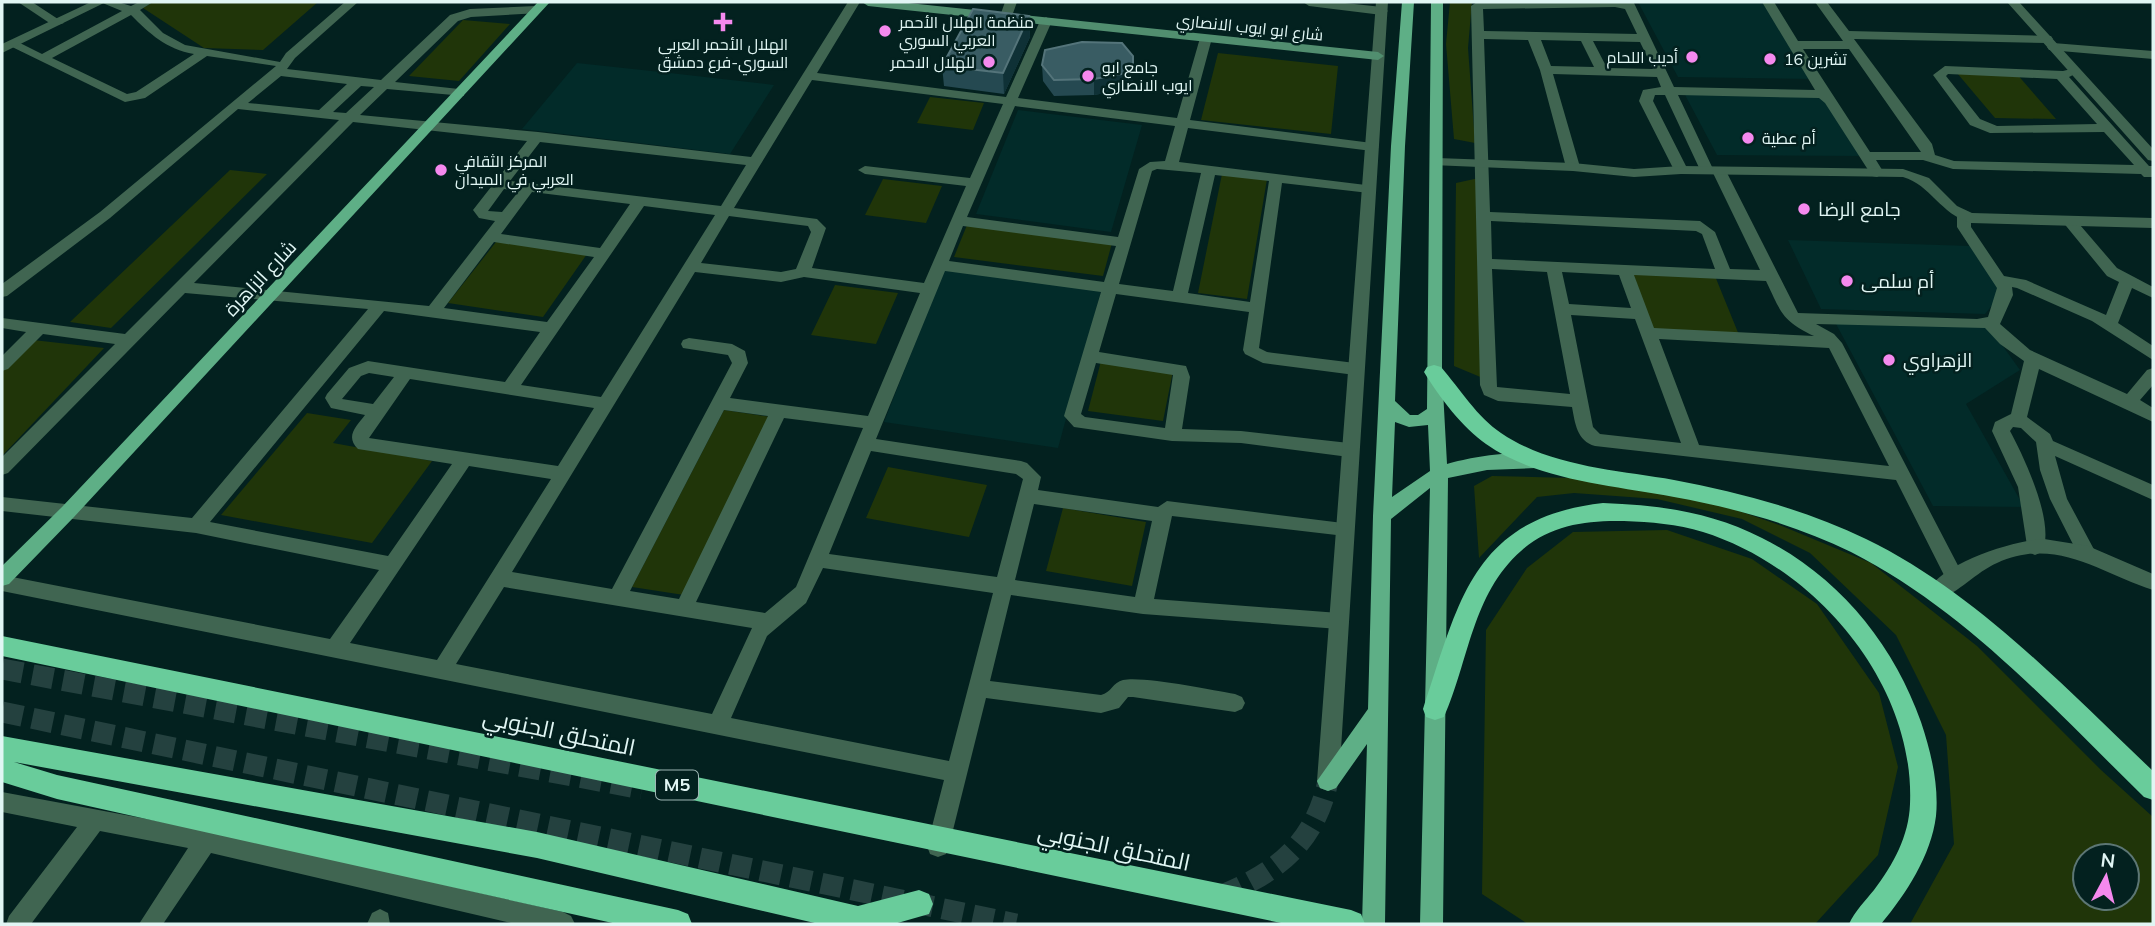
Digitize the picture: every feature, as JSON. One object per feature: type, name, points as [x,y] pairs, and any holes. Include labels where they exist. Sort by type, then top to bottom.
[{"type":"highway","points":[[1434,372],[1477,424],[1494,439],[1535,461],[1758,508],[1858,546],[1937,592],[1974,621],[2153,788]]},
{"type":"highway","points":[[1435,709],[1474,598],[1491,570],[1511,546],[1542,525],[1579,514],[1621,511],[1665,515],[1711,527],[1756,545],[1799,572],[1838,604],[1862,632],[1894,682],[1912,727],[1922,773],[1922,822],[1907,866],[1886,899],[1863,924]]},
{"type":"highway","name":"المتحلق الجنوبي","points":[[2,646],[1351,924]]},
{"type":"highway","points":[[2,748],[537,845],[877,924]]},
{"type":"highway","points":[[2,770],[57,787],[678,924]]},
{"type":"highway","points":[[842,924],[919,904]]},
{"type":"main road","name":"شارع ابو ايوب الانصاري","points":[[869,2],[1378,56]]},
{"type":"main road","points":[[1374,924],[1382,516],[1398,146],[1408,2]]},
{"type":"main road","points":[[1432,924],[1438,472],[1434,372],[1437,2]]},
{"type":"main road","name":"شارع الزاهرة","points":[[2,580],[540,6]]},
{"type":"main road","points":[[1387,402],[1397,416],[1405,421],[1423,421],[1436,411]]},
{"type":"main road","points":[[1382,516],[1408,492],[1438,472],[1484,462],[1535,461]]},
{"type":"main road","points":[[1328,781],[1380,709]]},
{"type":"street","points":[[24,2],[58,23]]},
{"type":"street","points":[[7,47],[100,2]]},
{"type":"street","points":[[106,2],[134,10],[159,36],[182,48],[275,68],[458,93]]},
{"type":"street","points":[[43,58],[147,2]]},
{"type":"street","points":[[2,292],[105,215],[235,105],[249,98],[275,68],[352,2]]},
{"type":"street","points":[[442,670],[854,2]]},
{"type":"street","points":[[1006,16],[1011,2]]},
{"type":"street","points":[[1309,2],[1382,6],[1328,781]]},
{"type":"street","points":[[1768,2],[1825,96],[1877,173]]},
{"type":"street","points":[[1821,2],[1927,147],[1929,158]]},
{"type":"street","points":[[2013,2],[2050,43],[2070,74],[2127,128],[2151,169]]},
{"type":"street","points":[[1580,401],[1503,396],[1490,391],[1488,386],[1480,163],[1478,5],[1624,3],[1630,6],[1660,73],[1792,317],[1825,334],[1833,342],[1955,577]]},
{"type":"street","points":[[2,468],[349,118],[459,15],[540,6]]},
{"type":"street","points":[[718,725],[760,631],[767,622],[796,602],[817,560],[939,265],[1046,21]]},
{"type":"street","points":[[1477,35],[1644,38]]},
{"type":"street","points":[[1533,36],[1579,167]]},
{"type":"street","points":[[1585,37],[1602,71]]},
{"type":"street","points":[[1171,165],[1206,38]]},
{"type":"street","points":[[1794,44],[1848,40],[2050,43],[2153,55]]},
{"type":"street","points":[[7,47],[43,58],[125,98],[140,95],[203,53]]},
{"type":"street","points":[[1546,70],[1660,73]]},
{"type":"street","points":[[2070,74],[1945,70],[1939,75],[1980,126],[1995,130],[2127,128]]},
{"type":"street","points":[[2070,74],[2065,80],[2108,128],[2151,169]]},
{"type":"street","points":[[809,76],[1372,147]]},
{"type":"street","points":[[322,115],[358,81]]},
{"type":"street","points":[[1681,170],[1646,101],[1648,93],[1669,90],[1812,92],[1825,96]]},
{"type":"street","points":[[235,105],[426,127],[538,136],[756,162]]},
{"type":"street","points":[[506,218],[484,215],[480,210],[538,136]]},
{"type":"street","points":[[1866,156],[1929,158],[1948,165],[2151,169]]},
{"type":"street","points":[[1437,162],[1579,167],[1634,173],[1681,170],[1910,174],[1924,180],[1952,210],[1964,217],[2153,223]]},
{"type":"street","points":[[1349,450],[1241,438],[1172,435],[1080,423],[1073,419],[1088,356],[1143,172],[1155,165],[1171,165],[1369,189]]},
{"type":"street","points":[[865,170],[975,183]]},
{"type":"street","points":[[1179,298],[1209,170]]},
{"type":"street","points":[[1276,178],[1250,346],[1254,353],[1355,369]]},
{"type":"street","points":[[500,184],[817,225],[818,232],[804,272]]},
{"type":"street","points":[[433,312],[529,187]]},
{"type":"street","points":[[509,389],[640,201]]},
{"type":"street","points":[[1482,216],[1700,226],[1708,232],[1725,275]]},
{"type":"street","points":[[1792,317],[1989,323],[1996,318],[2005,295],[2001,280],[1966,231],[1964,217]]},
{"type":"street","points":[[958,221],[1124,242]]},
{"type":"street","points":[[2069,221],[2112,272],[2153,293]]},
{"type":"street","points":[[491,237],[603,253]]},
{"type":"street","points":[[1484,264],[1771,276]]},
{"type":"street","points":[[939,265],[1256,308]]},
{"type":"street","points":[[691,267],[781,277],[804,272],[929,289]]},
{"type":"street","points":[[1554,268],[1585,430],[1595,440],[1902,474]]},
{"type":"street","points":[[1625,271],[1693,452]]},
{"type":"street","points":[[2001,280],[2021,284],[2110,323],[2153,354]]},
{"type":"street","points":[[2110,323],[2127,281]]},
{"type":"street","points":[[181,287],[380,305],[551,328]]},
{"type":"street","points":[[195,526],[380,305]]},
{"type":"street","points":[[1562,309],[1641,314]]},
{"type":"street","points":[[2,323],[38,330],[128,340]]},
{"type":"street","points":[[1989,323],[2003,339],[2033,359],[2130,401],[2153,416]]},
{"type":"street","points":[[2,365],[38,330]]},
{"type":"street","points":[[1648,333],[1833,342]]},
{"type":"street","points":[[617,598],[740,363],[740,355],[732,350],[689,344]]},
{"type":"street","points":[[1088,356],[1180,370],[1182,377],[1172,435]]},
{"type":"street","points":[[2018,421],[2033,359]]},
{"type":"street","points":[[377,411],[337,404],[333,398],[352,374],[363,368],[607,404]]},
{"type":"street","points":[[406,373],[360,434],[360,440],[364,444],[565,474]]},
{"type":"street","points":[[2130,401],[2153,374]]},
{"type":"street","points":[[720,403],[873,423]]},
{"type":"street","points":[[684,608],[779,411]]},
{"type":"street","points":[[2035,547],[2032,504],[2025,477],[2001,431],[2004,422],[2018,421],[2041,433],[2045,444],[2046,467],[2062,509],[2088,555]]},
{"type":"street","points":[[865,444],[1021,468],[1032,477],[938,846]]},
{"type":"street","points":[[2045,444],[2153,493]]},
{"type":"street","points":[[334,650],[465,460]]},
{"type":"street","points":[[1028,496],[1162,515]]},
{"type":"street","points":[[2,504],[195,526],[394,565]]},
{"type":"street","points":[[2032,504],[2062,509]]},
{"type":"street","points":[[1143,606],[1162,515],[1171,507],[1345,529]]},
{"type":"street","points":[[1937,592],[1955,577],[1999,551],[2035,547],[2057,548],[2088,555],[2153,582]]},
{"type":"street","points":[[817,560],[1143,606],[1339,621]]},
{"type":"street","points":[[499,579],[767,622]]},
{"type":"street","points":[[2,580],[334,650],[956,772]]},
{"type":"street","points":[[978,688],[1101,705],[1112,702],[1123,689],[1133,688],[1235,703]]},
{"type":"street","points":[[2,802],[94,822],[206,841],[563,924]]},
{"type":"street","points":[[17,924],[94,822]]},
{"type":"street","points":[[150,924],[206,841]]},
{"type":"shaded area","points":[[1638,2],[1764,3],[1814,79],[1678,77]]},
{"type":"shaded area","points":[[577,63],[774,85],[730,154],[522,129]]},
{"type":"shaded area","points":[[1684,93],[1824,95],[1865,156],[1717,155]]},
{"type":"shaded area","points":[[1018,110],[1142,125],[1111,232],[976,214]]},
{"type":"shaded area","points":[[1788,240],[1970,246],[2002,293],[1985,314],[1821,309]]},
{"type":"shaded area","points":[[944,270],[1101,291],[1058,448],[884,422]]},
{"type":"shaded area","points":[[1835,322],[1987,324],[2020,370],[1966,404],[2024,507],[1933,506]]},
{"type":"green space","points":[[153,2],[318,2],[263,50],[204,48],[143,8]]},
{"type":"green space","points":[[1450,2],[1472,2],[1468,48],[1475,143],[1454,139],[1446,44]]},
{"type":"green space","points":[[463,20],[510,24],[459,81],[409,76]]},
{"type":"green space","points":[[1218,53],[1338,66],[1331,134],[1201,120]]},
{"type":"green space","points":[[1957,73],[2016,73],[2056,119],[1995,118]]},
{"type":"green space","points":[[930,97],[984,103],[973,130],[917,123]]},
{"type":"green space","points":[[230,170],[267,174],[111,328],[70,322]]},
{"type":"green space","points":[[1222,174],[1267,179],[1247,299],[1198,293]]},
{"type":"green space","points":[[1479,178],[1490,381],[1454,366],[1456,183]]},
{"type":"green space","points":[[883,179],[942,186],[926,223],[865,215]]},
{"type":"green space","points":[[967,225],[1112,243],[1103,276],[954,257]]},
{"type":"green space","points":[[496,242],[587,254],[543,317],[448,303]]},
{"type":"green space","points":[[1633,273],[1715,276],[1739,335],[1653,331]]},
{"type":"green space","points":[[835,285],[898,293],[876,344],[811,335]]},
{"type":"green space","points":[[33,340],[104,348],[2,456],[2,371]]},
{"type":"green space","points":[[1101,361],[1173,371],[1163,421],[1088,411]]},
{"type":"green space","points":[[724,410],[771,417],[684,595],[632,587]]},
{"type":"green space","points":[[307,413],[351,420],[333,443],[432,461],[372,543],[221,515]]},
{"type":"green space","points":[[888,467],[987,485],[969,537],[866,518]]},
{"type":"green space","points":[[1492,476],[1571,478],[1719,504],[1782,526],[1871,563],[1977,646],[2101,770],[2153,817],[2153,924],[1910,924],[1954,844],[1946,735],[1896,635],[1810,553],[1742,519],[1657,499],[1574,493],[1537,497],[1479,558],[1474,486]]},
{"type":"green space","points":[[1063,508],[1146,522],[1132,586],[1046,571]]},
{"type":"green space","points":[[1667,530],[1752,559],[1817,604],[1879,693],[1898,767],[1878,855],[1815,924],[1528,924],[1482,894],[1486,630],[1527,568],[1573,532]]},
{"type":"building","points":[[973,9],[1029,16],[1003,73],[942,66]]},
{"type":"building","points":[[1082,42],[1122,43],[1133,56],[1133,72],[1094,79],[1054,80],[1042,65],[1045,50]]},
{"type":"tunnel","points":[[2,669],[642,789]]},
{"type":"tunnel","points":[[2,712],[1016,924]]},
{"type":"tunnel","points":[[1222,895],[1260,876],[1291,852],[1314,821],[1328,781]]},
{"type":"place","name":"الهلال الأحمر العربي السوري-فرع دمشق","points":[[723,22]]},
{"type":"place","name":"منظمة الهلال الأحمر العربي السوري","points":[[885,31]]},
{"type":"place","name":"أديب اللحام","points":[[1692,57]]},
{"type":"place","name":"16 تشرين","points":[[1770,59]]},
{"type":"place","name":"للهلال الاحمر","points":[[989,62]]},
{"type":"place","name":"جامع ابو ايوب الانصاري","points":[[1088,76]]},
{"type":"place","name":"أم عطية","points":[[1748,138]]},
{"type":"place","name":"المركز الثقافي العربي في الميدان","points":[[441,170]]},
{"type":"place","name":"جامع الرضا","points":[[1804,209]]},
{"type":"place","name":"أم سلمى","points":[[1847,281]]},
{"type":"place","name":"الزهراوي","points":[[1889,360]]}]
